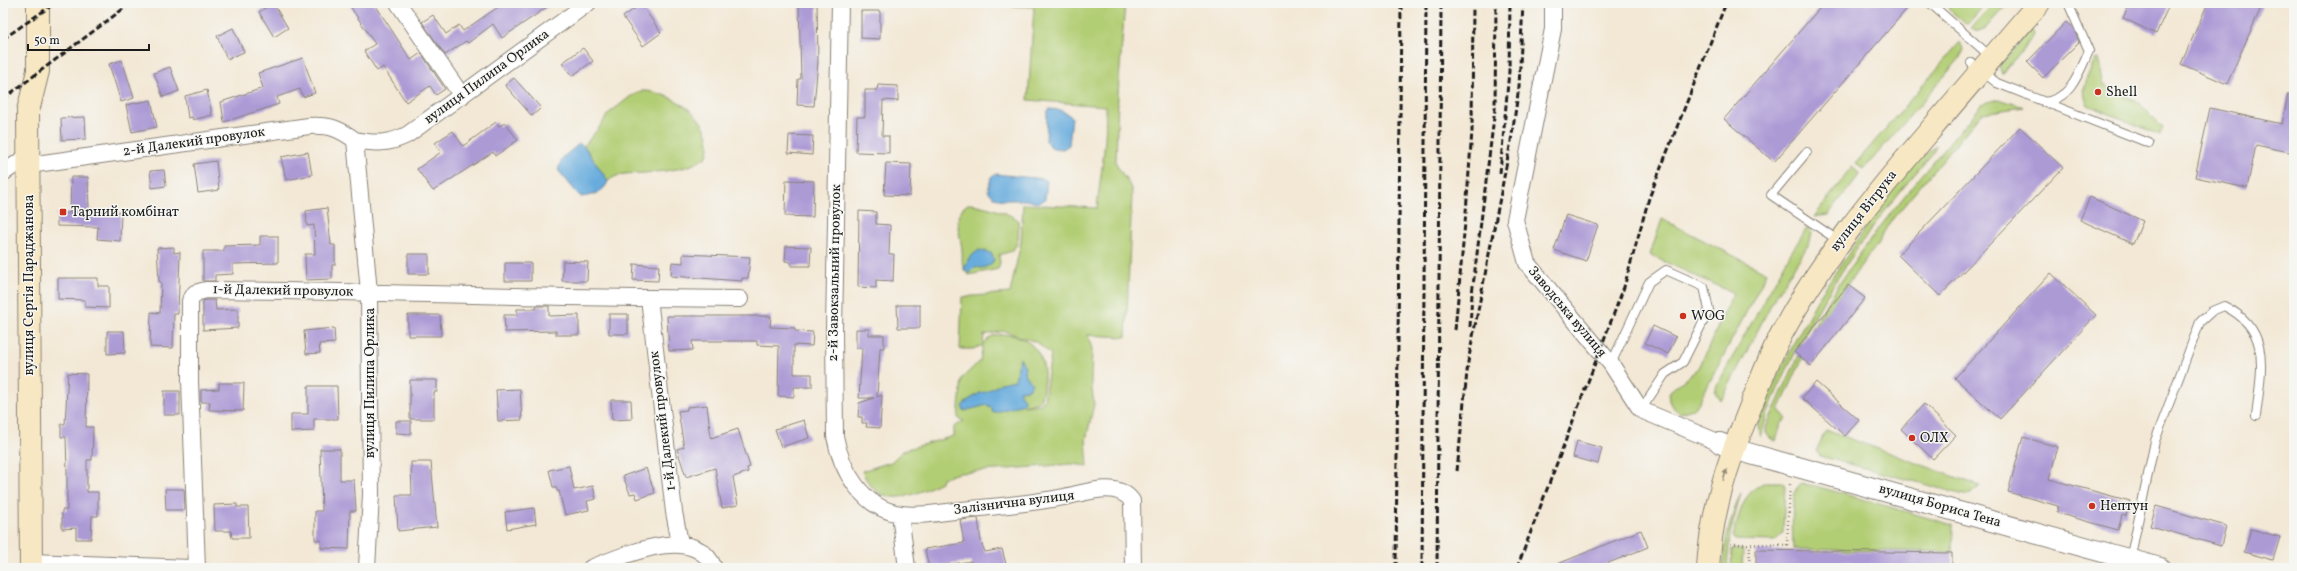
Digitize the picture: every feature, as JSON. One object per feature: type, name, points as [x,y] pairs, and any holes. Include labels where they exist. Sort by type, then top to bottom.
[{"type":"main road","name":"вулиця Сергія Параджанова","points":[[31,565],[28,111],[38,71],[38,3]]},
{"type":"main road","name":"вулиця Вітрука","points":[[1981,60],[2023,3]]},
{"type":"main road","name":"вулиця Вітрука","points":[[1727,446],[1765,339],[1834,238],[1870,182],[1981,60],[2039,3]]},
{"type":"main road","points":[[1696,568],[1701,509],[1727,446]]},
{"type":"main road","points":[[1708,568],[1715,507],[1727,446]]},
{"type":"street","points":[[398,3],[462,96]]},
{"type":"street","name":"вулиця Пилипа Орлика","points":[[367,568],[370,495],[369,292],[355,140],[375,144],[395,142],[407,135],[588,3]]},
{"type":"street","name":"2-й Завокзальний провулок","points":[[840,3],[834,330],[835,436],[838,451],[845,470],[855,485],[867,498],[884,509],[900,514]]},
{"type":"street","name":"Заводська вулиця","points":[[1553,3],[1553,29],[1515,220],[1527,263],[1611,364],[1641,410]]},
{"type":"street","name":"2-й Далекий провулок","points":[[28,160],[309,126],[328,125],[342,131],[355,140]]},
{"type":"street","points":[[3,173],[28,160]]},
{"type":"street","name":"1-й Далекий провулок","points":[[197,568],[190,381],[191,296],[195,293],[206,290],[369,292],[514,297],[740,299]]},
{"type":"street","name":"1-й Далекий провулок","points":[[649,298],[674,512],[680,544]]},
{"type":"street","points":[[1641,410],[1727,446]]},
{"type":"street","name":"вулиця Бориса Тена","points":[[1727,446],[2160,568]]},
{"type":"street","name":"Залізнична вулиця","points":[[900,514],[914,515],[988,507],[1108,489],[1119,490],[1127,494],[1132,501],[1133,568]]},
{"type":"street","points":[[900,514],[907,568]]},
{"type":"street","points":[[591,568],[626,555],[680,544],[702,553],[711,562],[714,568]]},
{"type":"street","points":[[31,565],[191,568]]},
{"type":"lane","points":[[1930,3],[1981,60],[1997,83],[2149,143]]},
{"type":"lane","points":[[2042,102],[2061,98],[2069,90],[2089,50],[2068,3]]},
{"type":"lane","points":[[1807,152],[1771,195],[1834,238]]},
{"type":"lane","points":[[1611,364],[1649,282],[1666,270],[1704,287],[1709,310],[1683,362],[1665,374],[1641,410]]},
{"type":"lane","points":[[2130,560],[2158,433],[2200,322],[2212,311],[2224,306],[2235,312],[2250,325],[2257,340],[2262,361],[2256,416]]},
{"type":"path","points":[[1731,544],[1787,545],[1791,480]]},
{"type":"path","points":[[1749,568],[1750,545]]},
{"type":"green space","points":[[964,3],[1125,3],[1118,94],[1116,163],[1128,182],[1132,194],[1126,337],[1088,335],[1092,349],[1091,382],[1094,404],[1086,440],[1088,466],[1071,464],[959,473],[942,478],[941,482],[918,493],[907,496],[886,496],[877,491],[869,483],[862,471],[891,462],[904,450],[954,436],[954,427],[964,421],[958,418],[962,378],[980,361],[983,345],[973,349],[960,349],[962,297],[1010,293],[1021,242],[1023,204],[1097,208],[1105,145],[1105,106],[1028,100],[1034,7]],"holes":[[[1004,331],[1036,342],[1051,354],[1044,400],[1041,404],[1024,406],[1038,402],[1041,397],[1044,381],[1044,370],[1042,360],[1037,351],[1031,344],[1014,335],[1003,334],[992,336],[983,344],[984,335]]]},
{"type":"green space","points":[[1946,3],[1986,3],[1967,25],[1952,12]]},
{"type":"green space","points":[[1993,3],[2008,3],[1986,28],[1979,31],[1971,28]]},
{"type":"green space","points":[[2031,29],[2034,34],[2033,37],[2002,74],[1999,66]]},
{"type":"green space","points":[[1960,42],[1963,49],[1961,57],[1864,169],[1856,163]]},
{"type":"green space","points":[[2098,59],[2104,85],[2138,102],[2163,127],[2160,135],[2088,105],[2084,94],[2086,82],[2095,60]]},
{"type":"green space","points":[[642,91],[654,92],[679,102],[700,120],[706,131],[709,143],[707,156],[701,161],[685,167],[621,175],[608,181],[584,146],[608,114],[631,96]]},
{"type":"green space","points":[[1999,99],[2024,107],[1982,113],[1890,222],[1874,249],[1813,335],[1779,410],[1787,419],[1781,424],[1776,441],[1770,438],[1766,433],[1766,427],[1810,333],[1835,291],[1874,235],[1937,157],[1982,105]]},
{"type":"green space","points":[[1936,146],[1933,153],[1873,226],[1837,278],[1805,333],[1791,361],[1770,408],[1761,437],[1758,426],[1761,411],[1796,339],[1820,295],[1890,193],[1918,160]]},
{"type":"green space","points":[[1852,167],[1860,174],[1828,215],[1814,217]]},
{"type":"green space","points":[[968,204],[994,209],[1018,220],[1019,228],[1016,245],[1011,251],[999,255],[1000,264],[998,269],[969,275],[964,270],[962,264],[962,250],[958,219],[963,208]]},
{"type":"green space","points":[[1662,219],[1767,273],[1698,404],[1693,409],[1680,413],[1670,404],[1670,391],[1699,368],[1733,293],[1650,255]]},
{"type":"green space","points":[[1807,228],[1812,233],[1810,242],[1774,299],[1721,401],[1715,392],[1717,385],[1790,254]]},
{"type":"green space","points":[[1826,430],[1980,486],[1968,496],[1820,456],[1816,451]]},
{"type":"green space","points":[[1766,482],[1782,482],[1785,484],[1783,533],[1775,541],[1735,540],[1733,536],[1743,504],[1752,491]]},
{"type":"green space","points":[[1801,484],[1816,486],[1953,525],[1952,552],[1793,549],[1793,504],[1797,488]]},
{"type":"green space","points":[[1741,493],[1730,534],[1727,568],[1722,568],[1728,530]]},
{"type":"green space","points":[[1732,549],[1743,550],[1742,568],[1731,568]]},
{"type":"water","points":[[1049,109],[1061,110],[1072,117],[1069,145],[1063,149],[1052,148],[1046,141],[1047,111]]},
{"type":"water","points":[[579,144],[584,146],[608,181],[601,191],[589,196],[581,197],[558,170],[563,157]]},
{"type":"water","points":[[996,174],[1044,179],[1047,181],[1045,199],[1038,203],[1025,200],[1005,200],[995,197],[988,190],[991,178]]},
{"type":"water","points":[[979,250],[991,253],[994,260],[988,266],[983,268],[975,267],[969,273],[964,269],[969,258]]},
{"type":"water","points":[[1020,358],[1025,367],[1024,372],[1032,384],[1027,390],[1019,391],[1025,402],[1024,404],[993,413],[991,407],[987,405],[964,411],[962,406],[970,399],[1001,383],[1015,380]]},
{"type":"building","points":[[273,3],[288,28],[274,37],[259,12]]},
{"type":"building","points":[[348,3],[374,3],[411,60],[421,53],[445,89],[436,95],[430,86],[406,102],[383,67],[377,71],[364,51],[375,44]]},
{"type":"building","points":[[504,3],[553,3],[502,38],[493,24],[468,43],[466,41],[445,55],[422,22],[433,15],[446,34],[459,25],[463,31]]},
{"type":"building","points":[[799,3],[817,3],[818,61],[814,106],[797,105],[798,79],[801,79]]},
{"type":"building","points":[[1824,3],[1912,3],[1774,162],[1724,119]]},
{"type":"building","points":[[2130,3],[2170,3],[2156,34],[2123,18]]},
{"type":"building","points":[[2208,3],[2263,3],[2227,84],[2181,64]]},
{"type":"building","points":[[641,4],[661,33],[643,46],[623,17]]},
{"type":"building","points":[[861,11],[880,11],[880,39],[861,38]]},
{"type":"building","points":[[2066,22],[2074,29],[2079,42],[2043,78],[2027,62]]},
{"type":"building","points":[[233,28],[244,52],[227,59],[217,36]]},
{"type":"building","points":[[583,48],[593,61],[572,76],[562,63]]},
{"type":"building","points":[[303,58],[315,93],[303,97],[300,89],[277,97],[279,104],[224,122],[221,102],[263,88],[258,73]]},
{"type":"building","points":[[122,60],[134,98],[121,102],[109,64]]},
{"type":"building","points":[[170,67],[179,91],[163,97],[154,73]]},
{"type":"building","points":[[514,78],[541,108],[532,116],[505,85]]},
{"type":"building","points":[[878,85],[898,86],[898,101],[883,100],[882,136],[889,136],[889,153],[856,152],[857,117],[865,117],[865,90],[877,90]]},
{"type":"building","points":[[207,90],[212,115],[193,120],[192,117],[188,118],[185,96]]},
{"type":"building","points":[[2288,94],[2294,94],[2294,153],[2256,145],[2247,188],[2195,177],[2210,108],[2282,124]]},
{"type":"building","points":[[151,100],[157,127],[132,132],[126,105]]},
{"type":"building","points":[[85,117],[86,139],[62,140],[61,118]]},
{"type":"building","points":[[496,122],[499,126],[505,123],[518,140],[495,156],[493,152],[433,191],[417,169],[441,152],[435,143],[453,131],[463,146]]},
{"type":"building","points":[[2020,127],[2063,168],[1940,296],[1898,255]]},
{"type":"building","points":[[789,135],[813,136],[812,155],[788,153]]},
{"type":"building","points":[[308,152],[312,175],[286,180],[281,157]]},
{"type":"building","points":[[216,161],[219,190],[198,193],[194,164]]},
{"type":"building","points":[[886,163],[911,164],[910,196],[884,195]]},
{"type":"building","points":[[164,170],[166,186],[152,188],[150,171]]},
{"type":"building","points":[[71,177],[88,177],[89,211],[121,213],[120,241],[97,239],[98,227],[57,226],[57,213],[70,213]]},
{"type":"building","points":[[786,180],[814,181],[813,217],[785,216]]},
{"type":"building","points":[[2090,197],[2143,221],[2133,244],[2080,220]]},
{"type":"building","points":[[327,208],[331,245],[335,245],[335,265],[332,265],[332,279],[306,280],[305,254],[315,254],[314,225],[307,226],[306,211]]},
{"type":"building","points":[[859,211],[876,212],[876,224],[890,225],[889,254],[894,254],[893,281],[876,280],[876,288],[858,287]]},
{"type":"building","points":[[1566,215],[1598,225],[1586,261],[1554,250]]},
{"type":"building","points":[[260,236],[278,236],[278,263],[233,264],[233,274],[215,275],[215,281],[203,281],[203,251],[224,251],[224,246],[260,245]]},
{"type":"building","points":[[786,246],[811,247],[810,266],[791,266],[791,262],[785,261]]},
{"type":"building","points":[[174,247],[174,253],[180,252],[178,314],[174,314],[173,348],[150,347],[151,312],[160,313],[161,282],[159,282],[157,248]]},
{"type":"building","points":[[408,254],[429,254],[429,274],[408,274]]},
{"type":"building","points":[[683,254],[750,257],[748,278],[742,278],[742,281],[671,276],[672,262],[683,263]]},
{"type":"building","points":[[563,261],[588,262],[587,281],[562,281]]},
{"type":"building","points":[[505,263],[531,263],[531,281],[505,281]]},
{"type":"building","points":[[634,264],[659,266],[658,281],[633,280]]},
{"type":"building","points":[[2051,273],[2096,315],[2000,419],[1955,378]]},
{"type":"building","points":[[58,278],[98,278],[98,286],[109,286],[109,308],[85,307],[85,300],[58,299]]},
{"type":"building","points":[[1848,285],[1865,298],[1811,366],[1794,352]]},
{"type":"building","points":[[215,300],[216,310],[238,309],[238,328],[203,330],[203,301]]},
{"type":"building","points":[[897,305],[920,305],[920,328],[898,328]]},
{"type":"building","points":[[537,306],[549,306],[549,316],[579,315],[579,335],[556,335],[556,331],[505,332],[504,315],[517,315],[517,309],[536,309]]},
{"type":"building","points":[[609,314],[628,314],[628,334],[609,334]]},
{"type":"building","points":[[408,315],[440,315],[441,336],[408,336]]},
{"type":"building","points":[[667,316],[771,316],[770,327],[795,328],[795,331],[813,332],[812,346],[794,345],[794,374],[812,374],[812,387],[794,387],[794,397],[778,396],[779,346],[757,345],[757,341],[692,341],[693,350],[669,351]]},
{"type":"building","points":[[1653,326],[1676,337],[1668,354],[1645,343]]},
{"type":"building","points":[[334,328],[335,343],[319,344],[320,353],[306,354],[304,331]]},
{"type":"building","points":[[856,329],[869,329],[869,335],[884,335],[884,348],[880,348],[877,397],[882,395],[880,428],[866,427],[867,423],[862,423],[862,417],[858,417],[859,403],[874,398],[859,398],[862,348],[856,348]]},
{"type":"building","points":[[107,331],[124,331],[125,353],[107,354]]},
{"type":"building","points":[[68,373],[87,374],[86,427],[93,427],[92,460],[87,460],[87,492],[98,492],[98,516],[92,516],[91,539],[76,539],[76,528],[62,529],[62,510],[67,510],[67,472],[66,437],[61,437],[61,424],[65,424]]},
{"type":"building","points":[[410,380],[437,380],[437,392],[434,392],[434,419],[410,419]]},
{"type":"building","points":[[1816,382],[1859,420],[1845,436],[1802,398]]},
{"type":"building","points":[[219,383],[244,383],[243,411],[209,410],[210,402],[201,402],[201,390],[219,389]]},
{"type":"building","points":[[308,386],[337,386],[338,419],[314,419],[314,431],[291,432],[291,414],[308,414]]},
{"type":"building","points":[[520,389],[522,420],[498,421],[496,390]]},
{"type":"building","points":[[164,391],[180,391],[180,415],[164,415]]},
{"type":"building","points":[[611,400],[631,400],[632,419],[612,420]]},
{"type":"building","points":[[1924,404],[1956,435],[1933,459],[1901,429]]},
{"type":"building","points":[[707,405],[711,438],[738,429],[750,467],[747,468],[748,472],[733,477],[738,505],[722,508],[715,468],[686,477],[677,449],[684,447],[678,411],[687,410],[687,407]]},
{"type":"building","points":[[804,420],[809,438],[781,447],[775,429]]},
{"type":"building","points":[[396,421],[411,421],[411,434],[396,433]]},
{"type":"building","points":[[2023,437],[2058,447],[2049,479],[2130,501],[2126,516],[2122,515],[2118,530],[2057,513],[2058,506],[2008,492]]},
{"type":"building","points":[[1577,441],[1602,448],[1598,464],[1573,457]]},
{"type":"building","points":[[320,449],[340,449],[340,480],[354,480],[356,511],[350,511],[349,549],[321,548],[321,540],[315,540],[315,511],[322,511]]},
{"type":"building","points":[[411,462],[431,462],[437,527],[398,531],[396,495],[412,495]]},
{"type":"building","points":[[569,466],[574,490],[593,486],[596,499],[587,501],[589,510],[565,515],[559,491],[557,491],[556,487],[553,487],[549,470]]},
{"type":"building","points":[[646,468],[655,493],[637,499],[635,493],[630,494],[623,476]]},
{"type":"building","points":[[165,489],[184,489],[185,510],[166,510]]},
{"type":"building","points":[[237,504],[237,507],[248,507],[249,538],[232,538],[231,531],[215,531],[214,505]]},
{"type":"building","points":[[2156,506],[2226,526],[2221,546],[2150,526]]},
{"type":"building","points":[[534,508],[536,524],[507,529],[505,512]]},
{"type":"building","points":[[978,518],[981,542],[985,552],[1002,549],[1007,568],[972,568],[971,561],[929,568],[925,549],[964,543],[960,520]]},
{"type":"building","points":[[2251,529],[2280,537],[2273,560],[2244,552]]},
{"type":"building","points":[[1641,530],[1648,547],[1596,568],[1548,568]]},
{"type":"building","points":[[1756,550],[1952,553],[1952,568],[1756,568]]},
{"type":"railway","points":[[3,39],[55,3]]},
{"type":"railway","points":[[3,99],[131,3]]},
{"type":"railway","points":[[1396,568],[1401,3]]},
{"type":"railway","points":[[1422,568],[1426,3]]},
{"type":"railway","points":[[1437,568],[1441,3]]},
{"type":"railway","points":[[1455,330],[1472,131],[1473,3]]},
{"type":"railway","points":[[1470,327],[1472,294],[1495,109],[1496,3]]},
{"type":"railway","points":[[1500,173],[1509,71],[1510,3]]},
{"type":"railway","points":[[1457,471],[1468,362],[1511,141],[1519,87],[1523,3]]},
{"type":"railway","points":[[1517,568],[1624,287],[1649,198],[1726,3]]},
{"type":"place","name":"Shell","points":[[2098,92]]},
{"type":"place","name":"Тарний комбінат","points":[[63,212]]},
{"type":"place","name":"WOG","points":[[1683,316]]},
{"type":"place","name":"ОЛХ","points":[[1912,438]]},
{"type":"place","name":"Нептун","points":[[2092,506]]}]
